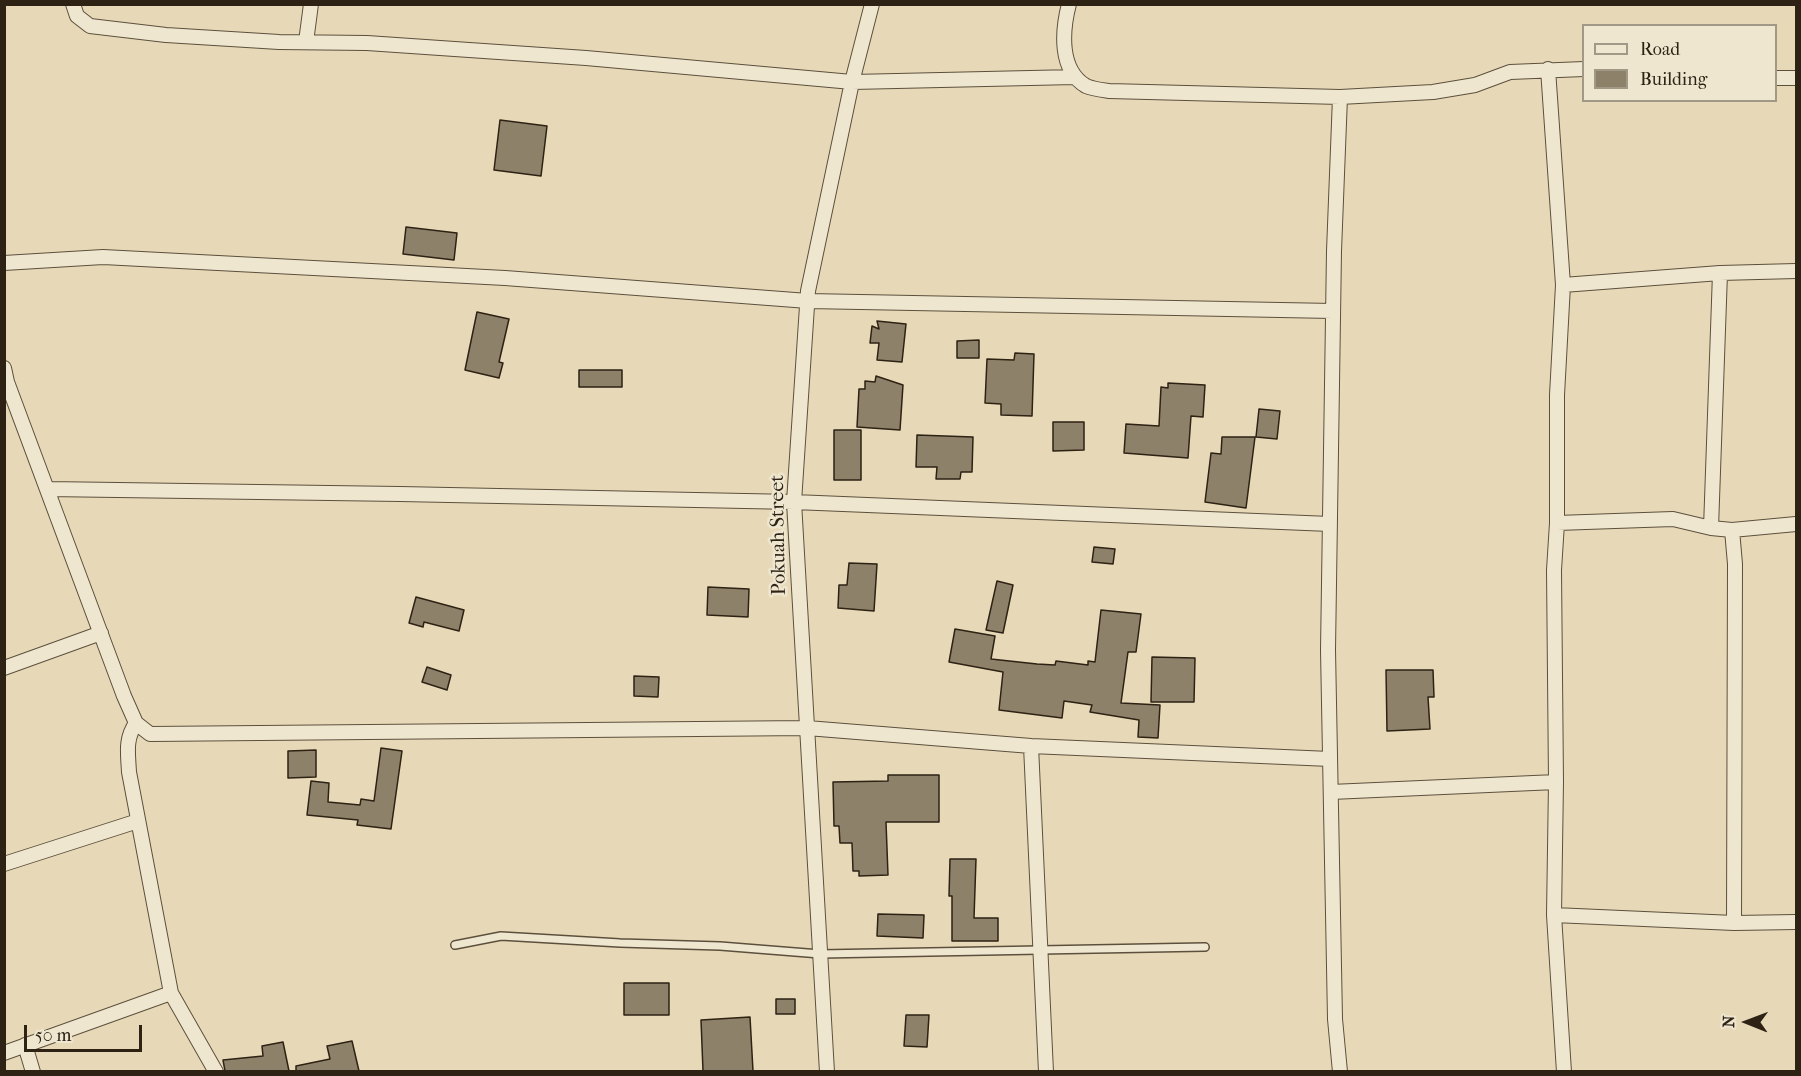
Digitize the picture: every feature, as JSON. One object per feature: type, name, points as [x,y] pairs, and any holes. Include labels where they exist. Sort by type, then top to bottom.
[{"type":"street","points":[[73,4],[77,16],[90,26],[166,35],[367,43],[586,58],[852,82],[1075,77]]},
{"type":"street","points":[[306,42],[311,4]]},
{"type":"street","name":"Pokuah Street","points":[[827,1071],[794,502],[808,291],[852,82],[872,4]]},
{"type":"street","points":[[1068,4],[1064,50],[1075,77],[1088,87],[1109,91],[1340,97],[1433,92],[1475,85],[1510,72],[1582,69]]},
{"type":"street","points":[[1548,69],[1563,285],[1557,395],[1557,523],[1554,570],[1556,782],[1554,915],[1564,1071]]},
{"type":"street","points":[[1777,78],[1797,78]]},
{"type":"street","points":[[1340,97],[1333,311],[1328,650],[1335,1019],[1340,1071]]},
{"type":"street","points":[[4,262],[103,257],[505,278],[808,302],[1333,311]]},
{"type":"street","points":[[1563,285],[1720,273],[1797,271]]},
{"type":"street","points":[[1712,528],[1720,273]]},
{"type":"street","points":[[4,368],[7,382],[124,696],[136,723],[150,734],[807,728],[1030,746],[1330,759]]},
{"type":"street","points":[[47,489],[794,502],[1330,524]]},
{"type":"street","points":[[1557,523],[1673,519],[1732,530],[1797,524]]},
{"type":"street","points":[[1732,530],[1735,564],[1734,922]]},
{"type":"street","points":[[4,668],[101,633]]},
{"type":"street","points":[[136,723],[129,733],[127,746],[129,772],[171,993],[216,1071]]},
{"type":"street","points":[[1030,746],[1046,1071]]},
{"type":"street","points":[[1331,792],[1556,782]]},
{"type":"street","points":[[4,864],[138,821]]},
{"type":"street","points":[[1554,915],[1734,922],[1797,922]]},
{"type":"street","points":[[4,1053],[171,993]]},
{"type":"street","points":[[25,1045],[33,1071]]},
{"type":"lane","points":[[455,945],[501,936],[720,946],[820,954],[1205,946]]},
{"type":"building","points":[[500,120],[547,126],[541,176],[494,170]]},
{"type":"building","points":[[406,227],[457,233],[454,260],[403,254]]},
{"type":"building","points":[[477,312],[509,319],[499,362],[503,363],[499,378],[465,370]]},
{"type":"building","points":[[877,321],[906,324],[902,362],[877,360],[879,343],[870,343],[872,326],[879,329]]},
{"type":"building","points":[[979,340],[979,358],[957,358],[957,341]]},
{"type":"building","points":[[1015,353],[1034,354],[1032,416],[1001,415],[1001,404],[985,403],[987,359],[1014,360]]},
{"type":"building","points":[[579,370],[622,370],[622,387],[579,387]]},
{"type":"building","points":[[876,376],[903,385],[900,430],[857,427],[859,389],[865,389],[865,381],[875,382]]},
{"type":"building","points":[[1168,383],[1205,385],[1203,417],[1191,416],[1188,458],[1124,453],[1126,424],[1159,426],[1161,387],[1168,388]]},
{"type":"building","points":[[1259,409],[1280,411],[1277,439],[1256,437]]},
{"type":"building","points":[[1053,422],[1084,422],[1084,450],[1053,451]]},
{"type":"building","points":[[834,430],[861,430],[861,480],[834,480]]},
{"type":"building","points":[[917,435],[973,437],[972,472],[961,472],[960,479],[936,479],[937,467],[916,467]]},
{"type":"building","points":[[1222,437],[1255,437],[1246,508],[1205,502],[1211,453],[1221,454]]},
{"type":"building","points":[[1094,547],[1115,549],[1113,564],[1092,562]]},
{"type":"building","points":[[849,563],[877,564],[874,611],[838,608],[839,585],[847,585]]},
{"type":"building","points":[[997,581],[1013,585],[1003,633],[986,630]]},
{"type":"building","points":[[708,587],[749,589],[748,617],[707,615]]},
{"type":"building","points":[[416,597],[464,610],[459,631],[424,622],[423,627],[409,623]]},
{"type":"building","points":[[1101,610],[1141,614],[1136,652],[1128,652],[1121,703],[1160,705],[1158,738],[1138,737],[1139,720],[1090,712],[1092,705],[1064,701],[1062,718],[999,710],[1003,672],[949,662],[955,629],[995,636],[991,659],[1037,664],[1055,665],[1056,661],[1088,665],[1088,661],[1095,662]]},
{"type":"building","points":[[1152,657],[1195,658],[1194,702],[1151,702]]},
{"type":"building","points":[[427,667],[451,675],[447,690],[422,682]]},
{"type":"building","points":[[1386,670],[1433,670],[1434,697],[1428,697],[1430,729],[1387,731]]},
{"type":"building","points":[[634,676],[659,677],[658,697],[634,696]]},
{"type":"building","points":[[381,748],[402,751],[391,829],[357,825],[358,820],[307,815],[311,781],[329,783],[328,802],[360,805],[361,799],[374,801]]},
{"type":"building","points":[[316,750],[316,777],[288,778],[288,751]]},
{"type":"building","points":[[888,775],[939,775],[939,822],[886,822],[888,875],[859,876],[859,871],[853,871],[852,843],[840,843],[839,826],[834,826],[833,782],[888,781]]},
{"type":"building","points":[[950,859],[976,859],[974,918],[998,918],[998,941],[952,941],[952,896],[949,896]]},
{"type":"building","points":[[878,914],[924,915],[923,938],[877,936]]},
{"type":"building","points":[[624,983],[669,983],[669,1015],[624,1015]]},
{"type":"building","points":[[776,999],[795,999],[795,1014],[776,1014]]},
{"type":"building","points":[[906,1015],[929,1015],[927,1047],[904,1046]]},
{"type":"building","points":[[750,1017],[753,1071],[703,1071],[701,1020]]},
{"type":"building","points":[[352,1041],[359,1071],[296,1071],[296,1066],[330,1059],[327,1046]]},
{"type":"building","points":[[283,1042],[289,1071],[225,1071],[223,1060],[263,1056],[262,1046]]}]
